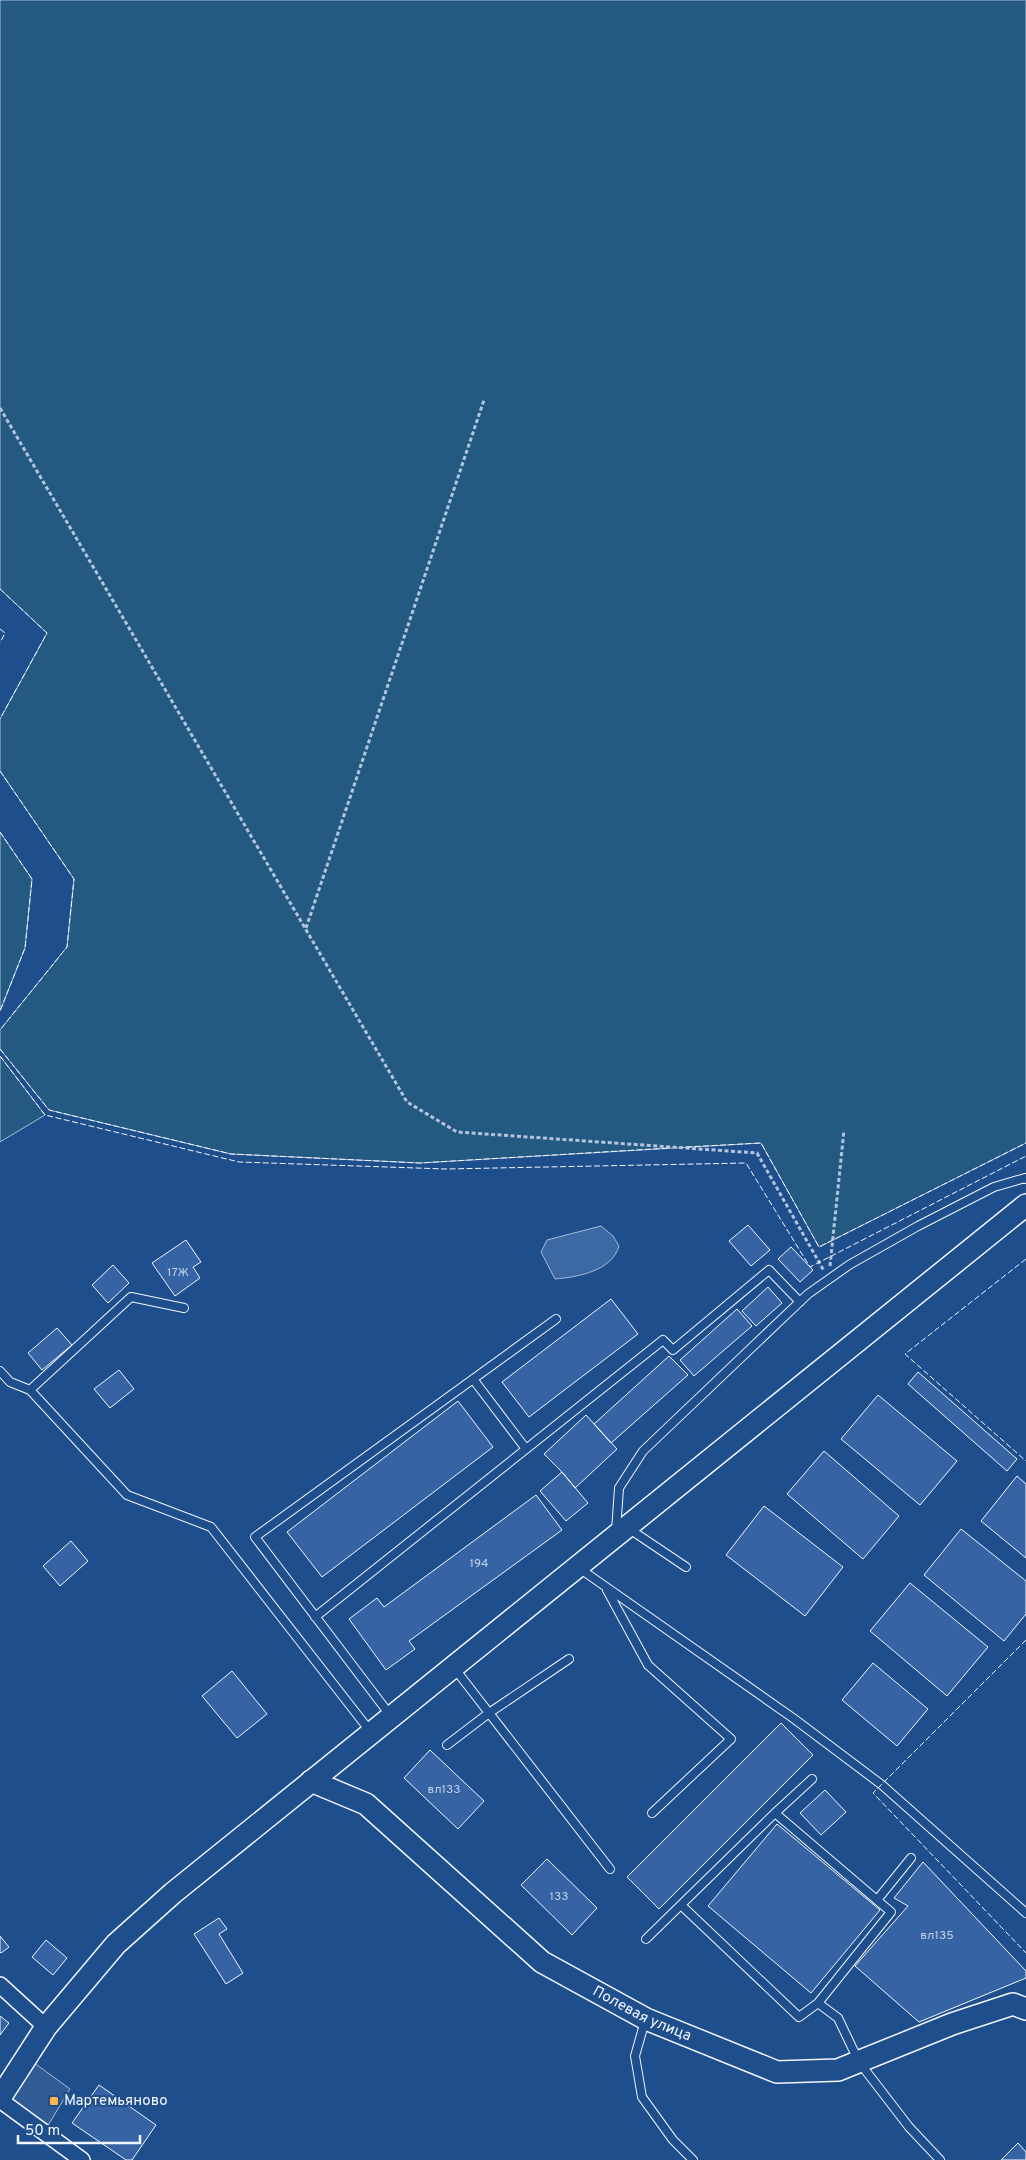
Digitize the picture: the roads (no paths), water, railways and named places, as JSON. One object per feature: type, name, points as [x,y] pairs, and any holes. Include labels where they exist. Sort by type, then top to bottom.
[{"type":"street","points":[[82,2160],[0,2099],[46,2027],[116,1944],[173,1893],[1026,1204]]},
{"type":"street","name":"Полевая улица","points":[[311,1782],[366,1804],[542,1962],[646,2019],[776,2072],[838,2070],[952,2024],[1013,2004],[1026,2009]]},
{"type":"street","points":[[0,1985],[46,2027]]},
{"type":"lane","points":[[686,1567],[621,1531],[619,1488],[643,1451],[800,1302],[829,1279],[918,1226],[994,1187],[1026,1179]]},
{"type":"lane","points":[[315,1617],[663,1340],[673,1350],[768,1270],[800,1302]]},
{"type":"lane","points":[[30,1390],[131,1297],[184,1308]]},
{"type":"lane","points":[[391,1717],[255,1537],[556,1319]]},
{"type":"lane","points":[[0,1371],[10,1382],[30,1390],[127,1495],[211,1527],[371,1732]]},
{"type":"lane","points":[[473,1379],[526,1449]]},
{"type":"lane","points":[[577,1566],[793,1718],[882,1785],[1026,1913]]},
{"type":"lane","points":[[604,1586],[648,1664],[731,1739],[652,1813]]},
{"type":"lane","points":[[447,1745],[489,1713],[569,1659]]},
{"type":"lane","points":[[454,1667],[610,1869]]},
{"type":"lane","points":[[646,1939],[812,1779]]},
{"type":"lane","points":[[682,1905],[799,2017],[818,2002],[891,1912],[775,1813]]},
{"type":"lane","points":[[877,1900],[911,1858]]},
{"type":"lane","points":[[818,2002],[838,2018],[859,2062],[909,2127],[940,2160]]},
{"type":"lane","points":[[646,2019],[635,2056],[642,2097],[672,2140],[693,2160]]},
{"type":"place","name":"Мартемьяново","points":[[54,2101]]}]
